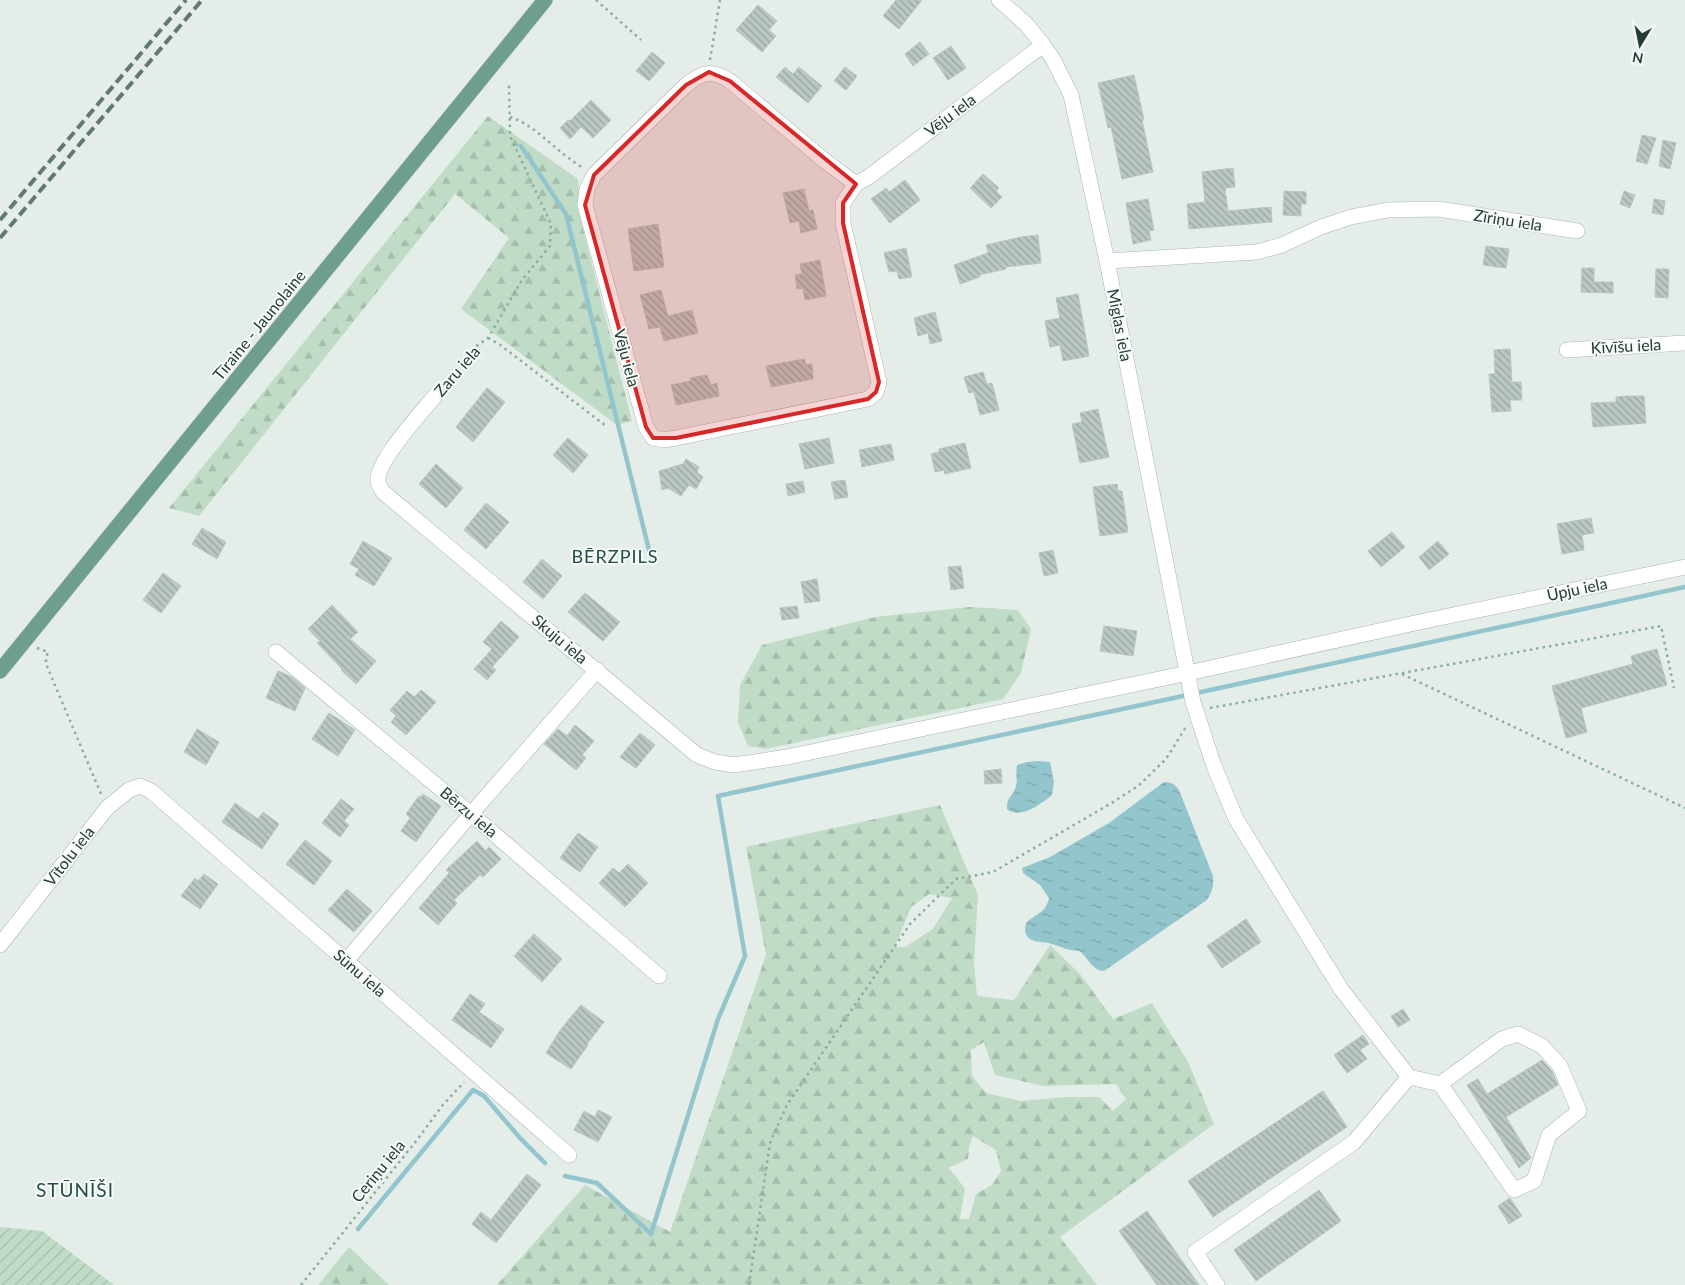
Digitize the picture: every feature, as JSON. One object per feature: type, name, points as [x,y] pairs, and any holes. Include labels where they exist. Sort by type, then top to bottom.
[{"type":"main road","name":"Tīraine - Jaunolaine","points":[[0,671],[546,0]]},
{"type":"street","name":"Miglas iela","points":[[999,0],[1027,26],[1043,45],[1072,95],[1107,261],[1193,702],[1214,766],[1236,819],[1341,989],[1409,1077]]},
{"type":"street","name":"Vēju iela","points":[[856,184],[825,161],[730,81],[710,72],[697,76],[686,85],[594,174],[587,189],[585,205],[646,427],[653,438],[664,440],[868,399],[876,392],[879,382],[843,223],[843,203],[856,184],[870,176],[1043,45]]},
{"type":"street","name":"Zīriņu iela","points":[[1107,261],[1257,252],[1282,245],[1322,226],[1351,217],[1388,210],[1439,209],[1577,230]]},
{"type":"street","name":"Ķīvīšu iela","points":[[1567,350],[1685,343]]},
{"type":"street","name":"Zaru iela","points":[[392,500],[383,492],[378,483],[380,468],[397,442],[435,396]]},
{"type":"street","name":"Skuju iela","points":[[392,500],[597,670],[678,741],[697,755],[715,762],[734,766]]},
{"type":"street","name":"Ūpju iela","points":[[734,766],[787,757],[1188,674],[1470,611],[1685,567]]},
{"type":"street","name":"Bērzu iela","points":[[276,652],[471,814],[658,976]]},
{"type":"street","points":[[346,961],[597,670]]},
{"type":"street","name":"Vītolu iela","points":[[0,945],[107,808],[129,790],[140,786],[151,791]]},
{"type":"street","name":"Sūnu iela","points":[[151,791],[569,1154]]},
{"type":"street","points":[[1217,1285],[1195,1252],[1354,1142],[1409,1077],[1440,1084],[1514,1190],[1534,1181],[1549,1135],[1578,1111],[1560,1066],[1542,1046],[1518,1034],[1502,1039],[1440,1084]]},
{"type":"path","points":[[596,0],[641,40]]},
{"type":"path","points":[[711,51],[720,0]]},
{"type":"path","points":[[488,338],[522,280],[550,246],[551,224],[510,136],[509,82]]},
{"type":"path","points":[[510,117],[520,120],[570,160],[594,174]]},
{"type":"path","name":"Zaru iela","points":[[435,396],[476,347],[488,338],[499,344],[606,426]]},
{"type":"path","points":[[749,1285],[770,1143],[786,1105],[910,924],[956,879],[993,872],[1138,786],[1166,759],[1196,711],[1661,626],[1674,688]]},
{"type":"path","points":[[48,652],[46,664],[107,808]]},
{"type":"path","points":[[1401,673],[1685,808]]},
{"type":"path","name":"Ceriņu iela","points":[[301,1285],[442,1106],[473,1071]]},
{"type":"highlighted area","points":[[709,72],[730,81],[856,184],[843,203],[843,223],[879,382],[876,392],[868,399],[676,438],[653,438],[646,427],[585,205],[594,175],[686,85]]},
{"type":"green space","points":[[488,116],[578,179],[581,221],[632,421],[617,425],[461,309],[509,238],[455,194],[199,516],[169,508]]},
{"type":"green space","points":[[970,607],[1018,610],[1031,629],[1021,673],[1003,699],[765,749],[748,746],[738,722],[740,685],[762,645],[875,617]]},
{"type":"green space","points":[[940,805],[978,895],[974,963],[977,996],[1014,1000],[1050,945],[1080,974],[1113,1019],[1152,1003],[1189,1064],[1214,1124],[1060,1237],[1097,1285],[497,1285],[585,1185],[670,1232],[766,955],[746,847]],"holes":[[[929,894],[952,898],[933,929],[905,947],[895,947],[911,907]],[[984,1042],[995,1075],[1043,1086],[1116,1084],[1126,1099],[1113,1111],[1099,1097],[1066,1097],[1021,1101],[986,1093],[972,1076],[971,1050]],[[973,1136],[996,1150],[1001,1171],[992,1185],[976,1194],[969,1219],[960,1219],[965,1189],[948,1168],[968,1159],[969,1147]]]},
{"type":"green space","points":[[0,1227],[42,1231],[114,1285],[0,1285]]},
{"type":"green space","points":[[349,1247],[389,1285],[318,1285]]},
{"type":"water","points":[[1039,761],[1050,762],[1054,782],[1052,795],[1030,810],[1018,813],[1012,812],[1007,809],[1007,805],[1016,786],[1017,765]]},
{"type":"water","points":[[1164,782],[1173,784],[1179,790],[1213,876],[1212,889],[1207,900],[1104,971],[1093,966],[1079,951],[1069,950],[1029,938],[1025,930],[1026,923],[1043,910],[1049,898],[1040,885],[1023,873],[1022,868],[1050,857],[1109,823]]},
{"type":"building","points":[[896,0],[922,0],[899,29],[883,16]]},
{"type":"building","points":[[758,5],[777,21],[769,30],[776,36],[762,52],[736,30]]},
{"type":"building","points":[[920,42],[929,54],[913,66],[905,54]]},
{"type":"building","points":[[951,46],[966,68],[948,80],[933,58]]},
{"type":"building","points":[[652,52],[665,63],[649,81],[636,71]]},
{"type":"building","points":[[785,67],[793,74],[799,67],[822,86],[808,103],[776,77]]},
{"type":"building","points":[[845,67],[857,76],[846,90],[834,81]]},
{"type":"building","points":[[1134,75],[1153,172],[1122,179],[1111,127],[1108,128],[1098,83]]},
{"type":"building","points":[[591,100],[611,120],[593,138],[581,127],[570,139],[560,128],[568,120],[570,121]]},
{"type":"building","points":[[1642,135],[1656,138],[1647,164],[1636,161]]},
{"type":"building","points":[[1663,140],[1676,143],[1670,169],[1659,166]]},
{"type":"building","points":[[1233,168],[1235,187],[1225,188],[1228,211],[1271,207],[1272,222],[1189,229],[1187,204],[1205,202],[1202,172]]},
{"type":"building","points":[[983,174],[999,188],[996,191],[1002,197],[991,208],[970,188]]},
{"type":"building","points":[[905,180],[920,200],[890,223],[871,199],[886,188],[889,192]]},
{"type":"building","points":[[804,189],[809,211],[813,210],[817,229],[801,233],[799,221],[790,223],[783,193]]},
{"type":"building","points":[[1284,191],[1306,192],[1306,204],[1301,204],[1301,216],[1283,215]]},
{"type":"building","points":[[1624,191],[1635,195],[1630,208],[1620,204]]},
{"type":"building","points":[[1148,199],[1154,230],[1149,231],[1151,240],[1133,244],[1126,203]]},
{"type":"building","points":[[1654,199],[1665,201],[1663,215],[1652,213]]},
{"type":"building","points":[[658,224],[664,267],[634,271],[628,229]]},
{"type":"building","points":[[1038,235],[1041,263],[1006,267],[1006,269],[979,275],[980,277],[960,284],[954,265],[988,253],[986,245]]},
{"type":"building","points":[[1486,246],[1509,249],[1506,268],[1483,265]]},
{"type":"building","points":[[906,248],[912,277],[899,279],[897,271],[889,272],[884,253]]},
{"type":"building","points":[[820,260],[826,296],[805,300],[803,288],[797,289],[795,275],[802,274],[800,264]]},
{"type":"building","points":[[1582,268],[1594,268],[1594,282],[1613,282],[1613,293],[1581,292]]},
{"type":"building","points":[[1656,269],[1669,269],[1668,298],[1655,297]]},
{"type":"building","points":[[661,290],[668,316],[692,310],[698,333],[664,341],[660,327],[649,329],[640,295]]},
{"type":"building","points":[[1078,294],[1089,356],[1063,361],[1060,345],[1050,347],[1045,321],[1060,318],[1056,298]]},
{"type":"building","points":[[935,312],[942,341],[930,344],[928,333],[918,336],[914,318]]},
{"type":"building","points":[[1510,349],[1512,382],[1521,382],[1522,400],[1510,400],[1511,411],[1492,412],[1489,374],[1495,374],[1494,350]]},
{"type":"building","points":[[804,359],[806,365],[812,364],[813,379],[771,387],[766,366]]},
{"type":"building","points":[[983,372],[987,384],[992,383],[999,410],[980,415],[974,392],[969,393],[964,377]]},
{"type":"building","points":[[707,375],[711,385],[717,383],[719,396],[676,405],[671,385],[691,381],[690,378]]},
{"type":"building","points":[[487,388],[505,402],[473,442],[456,427]]},
{"type":"building","points":[[1644,396],[1646,423],[1593,427],[1591,403],[1616,402],[1616,397]]},
{"type":"building","points":[[1098,409],[1109,457],[1080,463],[1072,424],[1082,422],[1080,413]]},
{"type":"building","points":[[568,438],[588,455],[573,473],[553,455]]},
{"type":"building","points":[[829,438],[834,463],[805,469],[799,444]]},
{"type":"building","points":[[965,443],[971,468],[945,474],[944,470],[935,472],[931,454],[939,452],[939,449]]},
{"type":"building","points":[[891,444],[894,460],[862,467],[859,450]]},
{"type":"building","points":[[686,459],[699,467],[697,472],[703,477],[696,489],[689,485],[681,496],[668,488],[662,490],[659,471],[683,464]]},
{"type":"building","points":[[436,464],[463,488],[446,508],[419,484]]},
{"type":"building","points":[[845,480],[848,497],[835,499],[831,482]]},
{"type":"building","points":[[803,481],[805,492],[788,496],[786,484]]},
{"type":"building","points":[[1117,484],[1118,491],[1122,491],[1128,532],[1100,536],[1093,487]]},
{"type":"building","points":[[486,503],[509,522],[486,549],[464,530]]},
{"type":"building","points":[[1591,518],[1594,533],[1582,535],[1584,550],[1562,554],[1557,524]]},
{"type":"building","points":[[202,528],[226,542],[217,559],[192,544]]},
{"type":"building","points":[[1392,532],[1405,547],[1381,567],[1368,551]]},
{"type":"building","points":[[363,541],[392,558],[374,586],[355,575],[359,569],[350,564]]},
{"type":"building","points":[[1438,541],[1449,554],[1429,570],[1419,557]]},
{"type":"building","points":[[1053,550],[1058,573],[1044,576],[1039,553]]},
{"type":"building","points":[[542,559],[562,576],[543,599],[523,582]]},
{"type":"building","points":[[961,566],[964,588],[951,590],[948,567]]},
{"type":"building","points":[[163,573],[181,586],[161,613],[143,600]]},
{"type":"building","points":[[817,579],[820,601],[805,603],[801,582]]},
{"type":"building","points":[[585,593],[620,622],[603,641],[568,612]]},
{"type":"building","points":[[332,605],[358,632],[350,639],[376,661],[356,684],[317,643],[320,641],[308,629]]},
{"type":"building","points":[[797,606],[799,618],[782,620],[780,608]]},
{"type":"building","points":[[501,621],[519,637],[492,667],[496,670],[487,680],[474,669],[492,649],[483,642]]},
{"type":"building","points":[[1104,626],[1137,631],[1133,656],[1100,651]]},
{"type":"building","points":[[1657,649],[1667,685],[1581,708],[1587,732],[1566,738],[1552,686],[1633,664],[1631,656]]},
{"type":"building","points":[[278,671],[292,677],[305,688],[295,711],[266,698]]},
{"type":"building","points":[[421,690],[436,702],[406,735],[391,722],[396,716],[390,710],[407,691],[414,697]]},
{"type":"building","points":[[329,713],[355,730],[338,756],[312,739]]},
{"type":"building","points":[[575,725],[594,741],[582,755],[586,758],[576,770],[544,744],[558,729],[567,736]]},
{"type":"building","points":[[197,729],[219,742],[206,765],[184,752]]},
{"type":"building","points":[[640,733],[655,745],[636,768],[620,757]]},
{"type":"building","points":[[1001,769],[1002,783],[985,784],[984,771]]},
{"type":"building","points":[[423,794],[441,806],[416,842],[401,831],[410,818],[406,814],[419,796],[421,797]]},
{"type":"building","points":[[341,799],[354,809],[344,821],[349,825],[340,837],[322,823]]},
{"type":"building","points":[[235,803],[258,819],[263,812],[279,824],[262,849],[222,822]]},
{"type":"building","points":[[578,833],[598,847],[580,872],[560,858]]},
{"type":"building","points":[[305,840],[332,861],[314,885],[286,864]]},
{"type":"building","points":[[477,841],[486,851],[489,847],[501,859],[483,877],[480,875],[454,900],[457,903],[438,925],[419,908],[449,873],[446,870]]},
{"type":"building","points":[[628,864],[648,883],[625,907],[599,883],[613,868],[619,873]]},
{"type":"building","points":[[204,874],[218,884],[200,909],[181,896],[195,878],[198,881]]},
{"type":"building","points":[[347,889],[372,911],[354,932],[328,910]]},
{"type":"building","points":[[1246,919],[1261,942],[1222,968],[1207,946]]},
{"type":"building","points":[[534,934],[562,959],[542,982],[514,956]]},
{"type":"building","points":[[470,994],[485,1004],[479,1012],[504,1029],[491,1048],[452,1020]]},
{"type":"building","points":[[581,1005],[604,1022],[571,1069],[546,1053],[561,1029]]},
{"type":"building","points":[[1403,1009],[1410,1020],[1398,1027],[1391,1016]]},
{"type":"building","points":[[1363,1035],[1369,1044],[1360,1050],[1367,1059],[1347,1073],[1334,1055]]},
{"type":"building","points":[[1542,1060],[1552,1071],[1558,1085],[1506,1117],[1531,1158],[1519,1168],[1467,1085],[1478,1079],[1487,1094]]},
{"type":"building","points":[[1323,1091],[1347,1127],[1213,1217],[1188,1181]]},
{"type":"building","points":[[598,1110],[612,1117],[598,1142],[574,1130],[584,1111],[595,1117]]},
{"type":"building","points":[[527,1174],[541,1185],[496,1243],[472,1224],[481,1212],[491,1220]]},
{"type":"building","points":[[1319,1190],[1341,1221],[1256,1281],[1234,1250]]},
{"type":"building","points":[[1510,1198],[1522,1216],[1509,1224],[1498,1206]]},
{"type":"building","points":[[1147,1211],[1199,1285],[1157,1285],[1119,1231]]},
{"type":"waterway","points":[[521,146],[566,214],[651,558]]},
{"type":"waterway","points":[[1201,692],[1685,587]]},
{"type":"waterway","points":[[565,1176],[597,1183],[651,1234],[718,1019],[745,956],[718,796],[1183,696]]},
{"type":"waterway","points":[[358,1229],[473,1090],[484,1096],[520,1138],[545,1163]]},
{"type":"railway","points":[[0,220],[186,0]]},
{"type":"railway","points":[[0,238],[202,0]]},
{"type":"district","name":"BĒRZPILS","points":[[615,557]]},
{"type":"district","name":"STŪNĪŠI","points":[[75,1190]]}]
